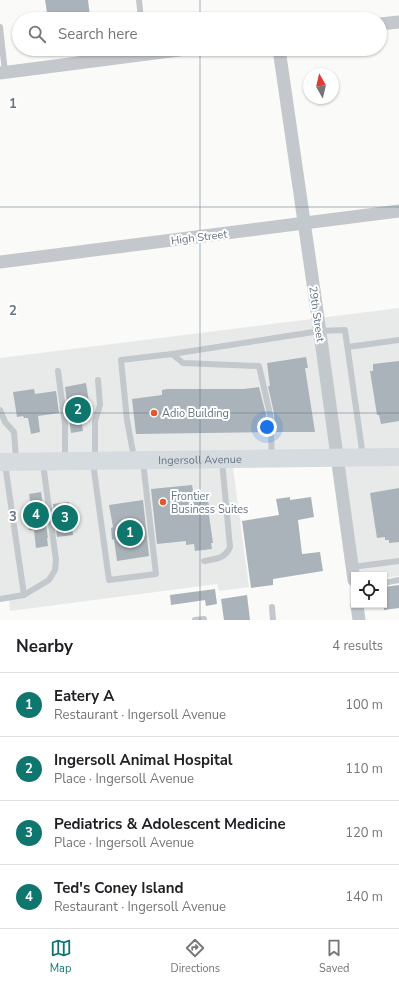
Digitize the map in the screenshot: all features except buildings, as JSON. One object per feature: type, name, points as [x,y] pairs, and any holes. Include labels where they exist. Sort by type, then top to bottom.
[{"type":"main road","name":"Ingersoll Avenue","points":[[7,462],[399,457]]},
{"type":"street","points":[[387,23],[399,22]]},
{"type":"street","points":[[2,72],[116,56]]},
{"type":"street","name":"29th Street","points":[[280,56],[320,331],[353,572]]},
{"type":"street","name":"High Street","points":[[0,262],[399,211]]},
{"type":"street","points":[[357,608],[359,620]]},
{"type":"lane","points":[[139,0],[140,12]]},
{"type":"lane","points":[[0,27],[2,72]]},
{"type":"lane","points":[[98,380],[100,405],[94,421],[94,461],[109,580],[156,574],[138,460],[127,420],[121,360],[172,354],[320,331],[345,330],[363,457]]},
{"type":"lane","points":[[348,347],[399,340]]},
{"type":"lane","points":[[172,354],[183,364],[259,366],[270,414],[272,459]]},
{"type":"lane","points":[[58,371],[65,424],[65,462]]},
{"type":"lane","points":[[0,410],[5,422],[14,432],[7,462],[24,595]]},
{"type":"lane","points":[[204,561],[220,559],[228,552],[230,547],[222,459]]},
{"type":"lane","points":[[0,599],[24,595],[49,580],[55,570],[56,560],[43,462]]},
{"type":"lane","points":[[360,572],[399,561]]},
{"type":"lane","points":[[387,582],[399,580]]},
{"type":"lane","points":[[272,607],[273,620]]},
{"type":"lane","points":[[195,620],[204,619]]},
{"type":"shaded area","points":[[399,308],[399,576],[387,578],[387,572],[354,572],[337,458],[232,460],[249,587],[219,591],[217,584],[10,611],[9,598],[0,599],[0,358]]},
{"type":"place","name":"Ingersoll Animal Hospital","points":[[78,410]]},
{"type":"place","name":"Adio Building","points":[[154,413]]},
{"type":"place","name":"Frontier Business Suites","points":[[163,502]]},
{"type":"place","name":"Ted's Coney Island","points":[[36,515]]},
{"type":"place","name":"Pediatrics & Adolescent Medicine","points":[[65,518]]},
{"type":"place","name":"Eatery A","points":[[130,533]]}]
